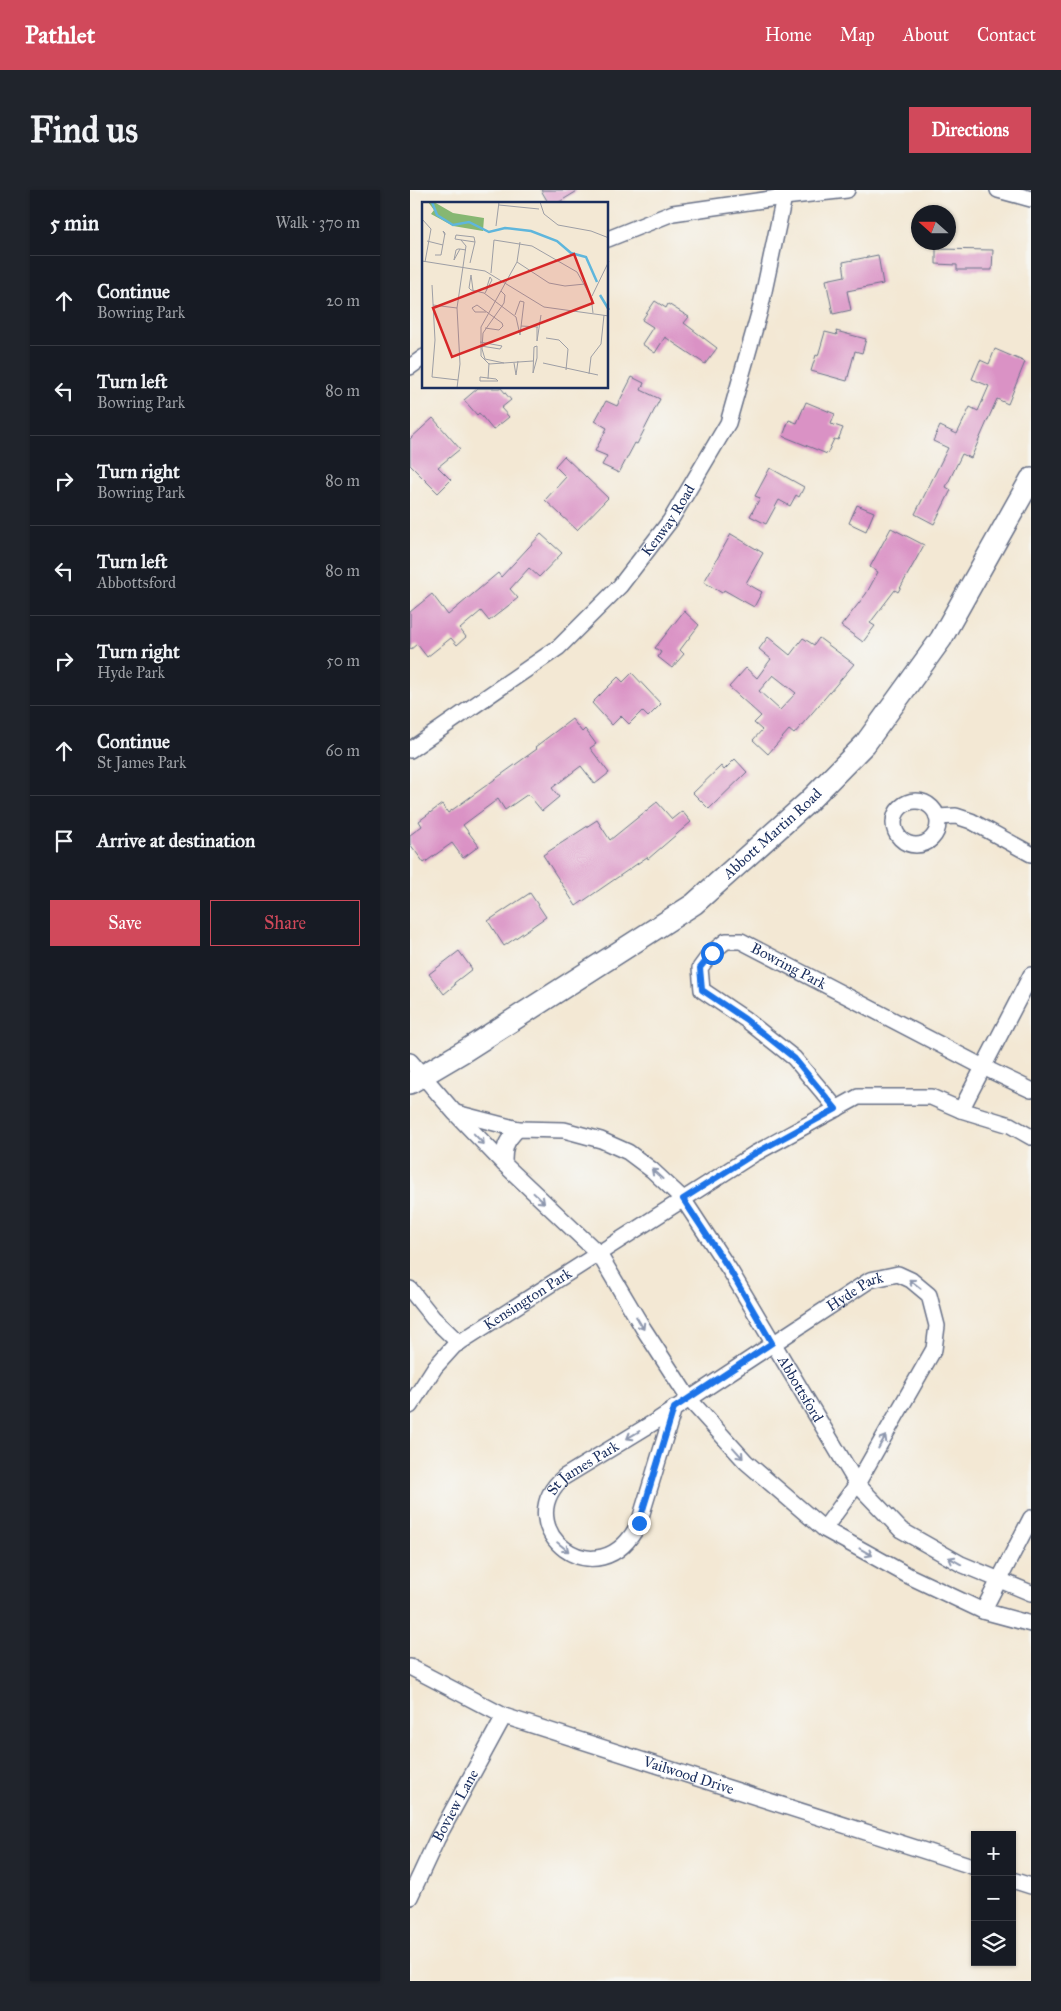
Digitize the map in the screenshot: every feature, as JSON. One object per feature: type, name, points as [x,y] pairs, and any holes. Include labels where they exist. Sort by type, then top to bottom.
[{"type":"main road","name":"Abbott Martin Road","points":[[414,1073],[466,1050],[694,904],[808,802],[865,744],[941,638],[1031,479]]},
{"type":"street","points":[[609,239],[673,213],[847,190]]},
{"type":"street","points":[[998,190],[1031,199]]},
{"type":"street","name":"Kenway Road","points":[[410,750],[559,647],[620,586],[670,520],[728,423],[760,310],[784,197]]},
{"type":"street","points":[[410,368],[422,359]]},
{"type":"street","points":[[937,817],[956,816],[971,821],[1031,854]]},
{"type":"street","name":"Bowring Park","points":[[836,1109],[794,1058],[745,1019],[702,990],[700,968],[712,953],[726,941],[741,941],[1031,1090]]},
{"type":"street","points":[[961,1110],[1031,975]]},
{"type":"street","points":[[414,1073],[504,1164],[599,1254],[643,1328],[689,1398],[746,1462],[824,1529],[909,1576],[983,1611],[1031,1624]]},
{"type":"street","points":[[599,1254],[754,1154],[858,1097],[931,1098],[961,1110],[1010,1125],[1031,1137]]},
{"type":"street","name":"Abbottsford","points":[[455,1113],[518,1129],[564,1130],[601,1140],[628,1152],[652,1170],[683,1199],[731,1272],[857,1484],[901,1530],[961,1564],[1031,1593]]},
{"type":"street","points":[[504,1164],[504,1148],[510,1137],[518,1129]]},
{"type":"street","name":"Kensington Park","points":[[410,1406],[435,1367],[459,1343],[599,1254]]},
{"type":"street","name":"Hyde Park","points":[[689,1398],[870,1280],[898,1274],[911,1280],[929,1295],[936,1326],[934,1349],[857,1484],[824,1529]]},
{"type":"street","points":[[410,1289],[433,1318],[459,1343]]},
{"type":"street","points":[[410,1306],[433,1318]]},
{"type":"street","name":"St James Park","points":[[674,1408],[639,1523],[632,1538],[612,1554],[601,1557],[588,1558],[566,1552],[557,1544],[550,1532],[547,1519],[546,1507],[556,1484],[564,1476],[689,1398]]},
{"type":"street","points":[[983,1611],[1031,1518]]},
{"type":"street","name":"Vailwood Drive","points":[[410,1667],[504,1716],[971,1866]]},
{"type":"street","name":"Boview Lane","points":[[410,1897],[437,1839],[504,1716]]},
{"type":"street","points":[[1016,1881],[1031,1886]]},
{"type":"building","points":[[541,190],[579,190],[559,202],[548,202]]},
{"type":"building","points":[[936,250],[993,250],[992,270],[957,270],[957,265],[936,264]]},
{"type":"building","points":[[878,255],[883,284],[847,291],[851,310],[833,314],[826,280],[845,276],[843,262]]},
{"type":"building","points":[[655,301],[666,308],[668,304],[689,317],[684,323],[717,348],[705,364],[665,337],[655,353],[642,344],[653,327],[642,320]]},
{"type":"building","points":[[836,331],[866,339],[862,353],[855,351],[847,381],[811,371],[816,355],[818,356],[825,332],[837,335]]},
{"type":"building","points":[[995,349],[1025,362],[1008,404],[997,399],[971,458],[962,454],[946,487],[951,490],[934,524],[915,514],[948,448],[933,441],[940,426],[957,434],[970,407],[978,411],[989,386],[972,379],[980,360],[989,364]]},
{"type":"building","points":[[632,377],[644,383],[641,390],[660,399],[637,444],[635,443],[619,473],[602,465],[607,456],[595,451],[607,428],[595,421],[606,401],[617,406]]},
{"type":"building","points":[[477,389],[502,389],[511,400],[501,408],[509,417],[493,430],[479,413],[477,415],[464,400]]},
{"type":"building","points":[[806,402],[835,414],[831,424],[843,428],[838,440],[834,439],[827,454],[783,436],[789,420],[797,423]]},
{"type":"building","points":[[433,418],[460,449],[438,467],[451,480],[438,493],[410,465],[410,439]]},
{"type":"building","points":[[564,456],[608,498],[577,530],[545,500],[566,477],[555,466]]},
{"type":"building","points":[[770,468],[804,487],[799,497],[796,495],[790,506],[779,500],[766,524],[750,516],[760,498],[755,496]]},
{"type":"building","points":[[857,505],[874,512],[866,531],[849,523]]},
{"type":"building","points":[[891,528],[924,545],[898,592],[895,590],[870,623],[875,626],[863,642],[841,626],[866,594],[878,572],[870,567]]},
{"type":"building","points":[[541,534],[562,553],[539,577],[529,568],[510,589],[518,598],[489,621],[481,611],[460,629],[466,637],[457,645],[451,638],[427,657],[417,644],[410,650],[410,612],[432,594],[448,615],[498,573],[501,577]]},
{"type":"building","points":[[731,534],[763,553],[746,583],[762,592],[754,607],[724,590],[722,593],[704,582]]},
{"type":"building","points":[[684,611],[699,625],[680,650],[684,654],[672,668],[658,657],[661,652],[655,648]]},
{"type":"building","points":[[768,637],[790,655],[803,638],[814,645],[819,638],[854,664],[794,734],[789,730],[768,754],[753,740],[762,730],[754,723],[761,716],[729,687],[746,668],[757,678],[771,659],[759,649]],"holes":[[[773,675],[796,693],[780,710],[759,691]]]},
{"type":"building","points":[[632,673],[661,704],[648,717],[642,711],[629,724],[621,716],[612,725],[592,703],[618,677],[623,682]]},
{"type":"building","points":[[572,719],[582,732],[585,729],[596,744],[590,748],[609,773],[595,784],[581,766],[552,788],[559,797],[542,811],[528,794],[505,810],[498,799],[463,825],[479,846],[463,858],[452,843],[424,863],[410,844],[410,835],[422,826],[419,821],[442,804],[448,813],[537,749],[535,747]]},
{"type":"building","points":[[735,759],[747,772],[709,809],[693,793],[721,766],[724,770]]},
{"type":"building","points":[[657,802],[672,819],[682,811],[691,822],[648,859],[647,857],[576,906],[543,855],[597,820],[610,840]]},
{"type":"building","points":[[530,893],[546,917],[504,946],[488,921]]},
{"type":"building","points":[[459,951],[472,969],[454,983],[455,985],[444,994],[429,974]]},
{"type":"route","points":[[639,1523],[674,1408],[772,1343],[731,1272],[683,1199],[754,1154],[836,1109],[794,1058],[745,1019],[702,990],[700,968],[712,953]]}]
